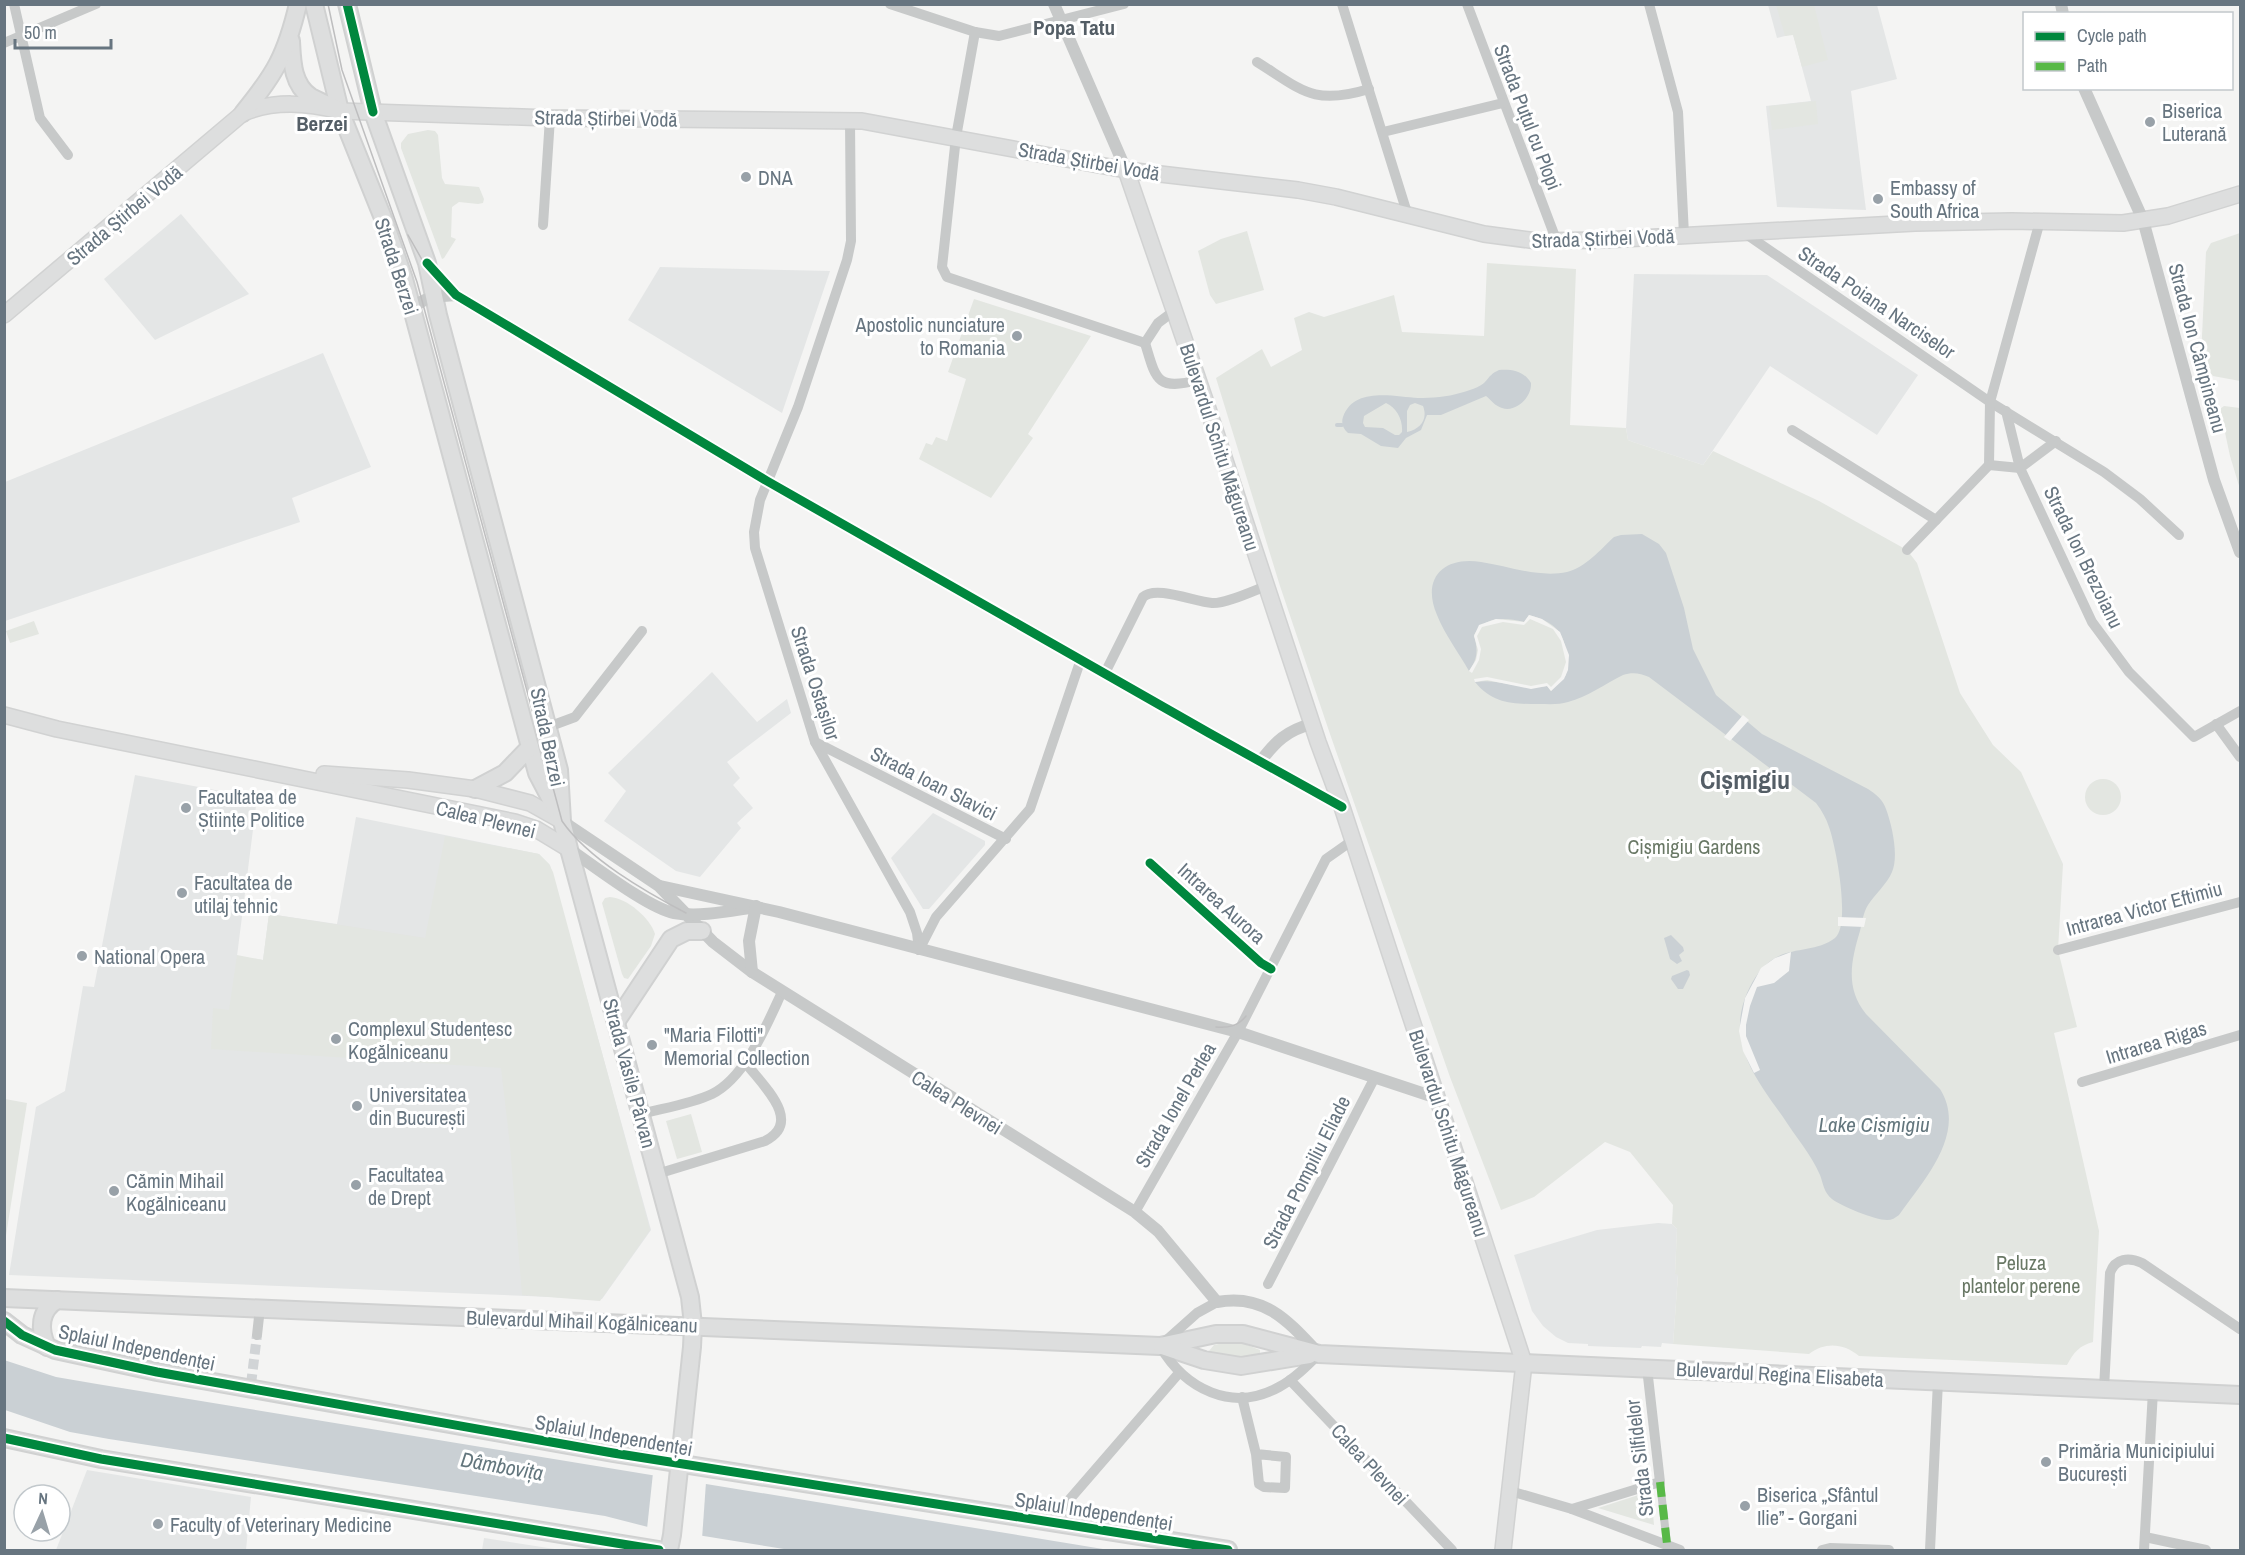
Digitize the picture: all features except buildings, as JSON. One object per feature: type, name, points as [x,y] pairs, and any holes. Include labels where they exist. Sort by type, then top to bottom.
[{"type":"main road","points":[[243,113],[271,78],[290,37],[298,4]]},
{"type":"main road","name":"Strada Berzei","points":[[314,4],[340,111],[398,258],[537,773],[562,821]]},
{"type":"main road","name":"Strada Berzei","points":[[347,4],[374,112],[427,263],[559,770],[562,821]]},
{"type":"main road","points":[[290,37],[293,64],[302,89],[312,98],[340,111]]},
{"type":"main road","name":"Strada Știrbei Vodă","points":[[4,315],[243,113],[262,106],[283,104],[313,105],[340,111],[550,118],[850,120],[956,137],[1126,171],[1298,190],[1336,197],[1484,234],[1512,239],[1557,242],[1915,223],[2040,221],[2105,223],[2168,216],[2241,194]]},
{"type":"main road","name":"Bulevardul Schitu Măgureanu","points":[[1126,171],[1342,807],[1524,1363],[1503,1551]]},
{"type":"main road","name":"Calea Plevnei","points":[[4,715],[57,729],[526,825],[569,849]]},
{"type":"main road","points":[[475,789],[505,773],[530,747]]},
{"type":"main road","name":"Calea Plevnei","points":[[266,770],[408,780],[475,789],[530,803],[562,821]]},
{"type":"main road","name":"Strada Vasile Pârvan","points":[[562,821],[690,1297],[693,1325],[670,1543]]},
{"type":"main road","points":[[616,1022],[671,939],[687,931],[702,931]]},
{"type":"main road","name":"Bulevardul Mihail Kogălniceanu","points":[[4,1298],[1160,1346],[1216,1334],[1243,1334],[1319,1354]]},
{"type":"main road","points":[[47,1347],[42,1336],[42,1317],[49,1305],[57,1300]]},
{"type":"main road","name":"Splaiul Independenței","points":[[4,1321],[22,1335],[47,1347],[91,1359],[251,1386],[678,1470],[1050,1522],[1228,1551]]},
{"type":"main road","name":"Bulevardul Mihail Kogălniceanu","points":[[1160,1346],[1204,1360],[1241,1366],[1319,1354]]},
{"type":"main road","name":"Bulevardul Regina Elisabeta","points":[[1319,1354],[2241,1395]]},
{"type":"main road","points":[[5,1439],[101,1459],[659,1551]]},
{"type":"street","points":[[14,4],[40,118],[68,155]]},
{"type":"street","points":[[4,43],[96,4]]},
{"type":"street","points":[[890,4],[975,32],[999,36],[1124,4]]},
{"type":"street","points":[[1054,4],[1126,171]]},
{"type":"street","points":[[1342,4],[1408,216]]},
{"type":"street","name":"Strada Puțul cu Plopi","points":[[1467,4],[1557,242]]},
{"type":"street","points":[[1648,4],[1678,112],[1684,235]]},
{"type":"street","points":[[975,32],[956,137],[942,267],[947,277],[1145,343]]},
{"type":"street","points":[[1257,62],[1301,89],[1316,95],[1345,96],[1369,89]]},
{"type":"street","name":"Strada Ion Câmpineanu","points":[[2085,90],[2143,220],[2214,480],[2241,552]]},
{"type":"street","points":[[1383,132],[1503,103]]},
{"type":"street","points":[[543,225],[550,118]]},
{"type":"street","name":"Strada Ostașilor","points":[[850,120],[851,241],[847,260],[798,407],[783,448],[767,481],[756,516],[755,548],[814,742],[910,912],[919,950]]},
{"type":"street","points":[[1907,550],[1989,465],[1990,402],[2040,221]]},
{"type":"street","name":"Strada Poiana Narciselor","points":[[1743,232],[1990,402],[2056,441]]},
{"type":"street","points":[[427,263],[456,295],[767,481],[1342,807]]},
{"type":"street","points":[[412,309],[421,300],[434,296],[456,295]]},
{"type":"street","points":[[1174,310],[1158,323],[1145,343],[1155,376],[1159,381],[1180,385],[1198,380]]},
{"type":"street","name":"Strada Ion Brezoianu","points":[[2006,411],[2020,468],[2096,629],[2129,672],[2194,736],[2217,724]]},
{"type":"street","points":[[1792,430],[1936,520]]},
{"type":"street","points":[[1989,465],[2020,468],[2056,441],[2132,493],[2179,535]]},
{"type":"street","points":[[1105,673],[1147,593],[1157,592],[1214,603],[1266,586]]},
{"type":"street","points":[[548,726],[575,717],[642,631]]},
{"type":"street","points":[[919,950],[936,917],[1030,809],[1081,659]]},
{"type":"street","points":[[2241,711],[2217,724],[2241,757]]},
{"type":"street","points":[[1260,762],[1280,738],[1297,728],[1312,724]]},
{"type":"street","name":"Strada Ioan Slavici","points":[[814,742],[1006,839]]},
{"type":"street","name":"Calea Plevnei","points":[[562,821],[659,886],[702,931],[752,972],[1135,1212],[1158,1231],[1217,1302]]},
{"type":"street","name":"Strada Ionel Perlea","points":[[1135,1212],[1238,1032],[1326,859],[1353,840]]},
{"type":"street","name":"Calea Plevnei","points":[[569,849],[658,908],[675,913],[686,913]]},
{"type":"street","name":"Intrarea Aurora","points":[[1150,863],[1261,963],[1271,969]]},
{"type":"street","name":"Calea Plevnei","points":[[659,886],[756,906],[1238,1032],[1437,1098]]},
{"type":"street","name":"Intrarea Victor Eftimiu","points":[[2058,950],[2241,902]]},
{"type":"street","points":[[686,913],[725,912],[756,906],[749,942],[752,972]]},
{"type":"street","points":[[641,1114],[713,1093],[733,1078],[745,1062],[782,992]]},
{"type":"street","name":"Intrarea Rigas","points":[[2082,1082],[2241,1035]]},
{"type":"street","points":[[657,1174],[765,1141],[777,1134],[783,1119],[780,1108],[745,1062]]},
{"type":"street","name":"Strada Pompiliu Eliade","points":[[1268,1284],[1375,1077]]},
{"type":"street","points":[[2104,1389],[2110,1273],[2112,1267],[2121,1260],[2127,1259],[2142,1263],[2241,1329]]},
{"type":"street","points":[[1244,1300],[1268,1308],[1289,1323],[1319,1354],[1290,1380],[1270,1391],[1242,1397],[1211,1393],[1200,1388],[1179,1373],[1160,1346],[1197,1313],[1217,1302],[1244,1300]]},
{"type":"street","points":[[257,1335],[260,1308]]},
{"type":"street","name":"Strada Silfidelor","points":[[1647,1368],[1666,1544]]},
{"type":"street","points":[[1050,1522],[1179,1373]]},
{"type":"street","name":"Calea Plevnei","points":[[1290,1380],[1450,1550]]},
{"type":"street","points":[[1930,1551],[1938,1381]]},
{"type":"street","points":[[2144,1551],[2153,1391]]},
{"type":"street","points":[[1242,1397],[1256,1454]]},
{"type":"street","points":[[1572,1509],[1660,1482]]},
{"type":"street","points":[[1510,1491],[1572,1509],[1680,1551]]},
{"type":"street","points":[[2145,1537],[2206,1551]]},
{"type":"street","points":[[1822,1551],[1830,1548],[1889,1551]]},
{"type":"shaded area","points":[[1768,5],[1877,5],[1897,79],[1851,91],[1866,210],[1777,207],[1766,106],[1811,101],[1793,34],[1777,38]]},
{"type":"shaded area","points":[[181,214],[249,294],[155,340],[104,279]]},
{"type":"shaded area","points":[[660,267],[830,271],[782,413],[628,320]]},
{"type":"shaded area","points":[[1634,274],[1767,275],[1918,375],[1877,435],[1770,366],[1703,465],[1633,442],[1628,440],[1626,428]]},
{"type":"shaded area","points":[[323,353],[371,467],[292,498],[300,522],[5,621],[5,482]]},
{"type":"shaded area","points":[[712,672],[757,722],[787,699],[791,713],[727,762],[740,778],[733,785],[753,808],[737,823],[741,828],[700,877],[676,871],[604,821],[626,791],[608,773]]},
{"type":"shaded area","name":"Complexul Studențesc Kogălniceanu","points":[[135,775],[257,798],[237,956],[263,960],[269,914],[337,924],[356,817],[539,854],[550,865],[651,1230],[602,1299],[9,1275],[36,1107],[65,1091],[83,986],[94,987]]},
{"type":"shaded area","points":[[933,813],[985,841],[985,845],[929,909],[923,909],[891,858]]},
{"type":"shaded area","points":[[1658,1223],[1672,1224],[1677,1229],[1675,1274],[1678,1274],[1673,1344],[1662,1343],[1661,1347],[1642,1346],[1641,1348],[1588,1346],[1588,1344],[1568,1343],[1543,1326],[1532,1311],[1514,1255],[1597,1230]]},
{"type":"shaded area","name":"Faculty of Veterinary Medicine","points":[[87,1470],[251,1497],[246,1550],[56,1550],[59,1543],[72,1543],[72,1509]]},
{"type":"shaded area","points":[[484,1538],[561,1550],[482,1550]]},
{"type":"green space","points":[[1776,5],[1814,5],[1828,60],[1802,67],[1793,35],[1785,36]]},
{"type":"green space","points":[[1816,101],[1818,124],[1772,130],[1769,106]]},
{"type":"green space","points":[[435,131],[438,135],[442,178],[445,184],[479,187],[484,199],[483,203],[459,202],[452,207],[451,237],[456,239],[442,259],[401,148],[401,143],[408,134]]},
{"type":"green space","points":[[1247,231],[1264,290],[1216,304],[1210,295],[1198,251],[1221,239]]},
{"type":"green space","points":[[2240,233],[2240,381],[2213,376],[2201,357],[2206,252],[2211,243]]},
{"type":"green space","name":"Cișmigiu Gardens","points":[[1487,263],[1576,269],[1570,425],[1626,428],[1628,440],[1703,465],[1713,451],[1819,501],[1907,550],[1917,563],[1960,693],[1993,745],[2021,772],[2063,864],[2058,950],[2077,1027],[2054,1033],[2099,1231],[2093,1342],[2077,1350],[2067,1365],[1859,1356],[1840,1346],[1821,1347],[1809,1354],[1673,1344],[1678,1275],[1675,1274],[1677,1229],[1672,1224],[1673,1205],[1630,1152],[1605,1142],[1534,1197],[1501,1210],[1450,1077],[1330,734],[1280,586],[1216,378],[1262,349],[1271,367],[1302,350],[1294,318],[1309,312],[1324,317],[1394,295],[1402,332],[1484,336]]},
{"type":"green space","points":[[974,299],[1091,336],[1028,434],[1033,438],[991,498],[919,459],[926,443],[932,445],[936,437],[947,441],[966,379],[948,372]]},
{"type":"green space","points":[[2224,406],[2240,408],[2240,489],[2220,409]]},
{"type":"green space","points":[[34,621],[39,634],[10,643],[6,631]]},
{"type":"green space","points":[[2103,779],[2116,784],[2121,797],[2116,810],[2103,815],[2090,810],[2085,797],[2090,784]]},
{"type":"green space","points":[[445,836],[539,854],[553,872],[650,1230],[600,1301],[522,1295],[510,1145],[501,1068],[211,1049],[213,1008],[229,1010],[237,955],[263,960],[269,914],[425,938]]},
{"type":"green space","points":[[605,898],[624,901],[637,910],[655,934],[651,946],[628,979],[622,974],[602,903]]},
{"type":"green space","points":[[4,1099],[27,1103],[5,1242]]},
{"type":"green space","points":[[691,1114],[702,1152],[677,1159],[666,1121]]},
{"type":"green space","points":[[1228,1342],[1242,1343],[1260,1350],[1260,1353],[1234,1359],[1220,1357],[1209,1351],[1214,1345]]},
{"type":"green space","points":[[1651,1491],[1654,1525],[1598,1508]]},
{"type":"water","points":[[1499,370],[1517,372],[1531,383],[1529,394],[1518,406],[1502,408],[1486,396],[1441,415],[1427,415],[1421,430],[1406,438],[1398,448],[1381,446],[1361,434],[1348,433],[1343,426],[1343,417],[1348,407],[1366,397],[1387,395],[1423,398],[1450,395],[1480,386]],"holes":[[[1386,403],[1396,411],[1400,419],[1402,432],[1399,435],[1383,428],[1365,427],[1363,423],[1364,416]],[[1415,403],[1423,406],[1424,419],[1420,426],[1407,432],[1407,411],[1410,405]]]},
{"type":"water","name":"Lake Cișmigiu","points":[[1642,534],[1659,544],[1666,553],[1684,608],[1693,649],[1716,695],[1762,734],[1868,789],[1879,798],[1886,809],[1894,840],[1894,865],[1890,876],[1865,911],[1852,964],[1852,984],[1859,1004],[1866,1014],[1940,1089],[1947,1106],[1949,1122],[1946,1139],[1930,1172],[1899,1215],[1892,1219],[1867,1215],[1829,1197],[1812,1160],[1754,1074],[1742,1044],[1741,1011],[1755,977],[1770,961],[1790,952],[1813,948],[1828,942],[1835,938],[1840,930],[1841,885],[1835,851],[1828,824],[1816,803],[1646,676],[1633,673],[1623,675],[1582,697],[1561,704],[1521,704],[1496,699],[1475,682],[1484,681],[1528,687],[1547,686],[1551,691],[1566,675],[1566,653],[1562,636],[1551,624],[1529,615],[1524,622],[1509,619],[1489,621],[1483,624],[1474,635],[1476,654],[1469,671],[1437,615],[1433,602],[1434,580],[1447,566],[1468,561],[1546,574],[1567,572],[1586,562],[1614,537]]},
{"type":"water","points":[[1671,935],[1684,951],[1679,955],[1682,961],[1677,964],[1670,959],[1664,938]]},
{"type":"water","points":[[1687,970],[1690,975],[1683,989],[1678,989],[1671,979],[1672,976]]},
{"type":"water","name":"Dâmbovița","points":[[4,1360],[56,1377],[1109,1550],[790,1550],[648,1527],[605,1516],[109,1439],[70,1432],[5,1410]]},
{"type":"pier","points":[[1529,615],[1542,619],[1560,632],[1569,655],[1568,670],[1564,679],[1551,691],[1547,686],[1531,689],[1487,680],[1475,682],[1474,679],[1487,677],[1531,686],[1547,683],[1551,687],[1561,677],[1566,662],[1561,641],[1553,629],[1530,619],[1524,625],[1503,622],[1482,627],[1477,636],[1481,649],[1479,660],[1472,673],[1469,671],[1476,660],[1478,650],[1474,636],[1479,625],[1496,619],[1524,622]]},
{"type":"pier","points":[[1743,715],[1749,720],[1730,741],[1724,737]]},
{"type":"pier","points":[[1838,917],[1866,918],[1864,927],[1838,926]]},
{"type":"pier","points":[[1791,952],[1789,971],[1774,983],[1757,987],[1750,1006],[1746,1036],[1760,1070],[1754,1073],[1743,1051],[1739,1031],[1745,998],[1761,968],[1775,958]]},
{"type":"pier","points":[[653,1473],[706,1482],[702,1539],[647,1529]]},
{"type":"waterway","points":[[1337,425],[1342,425]]},
{"type":"tunnel","points":[[251,1384],[257,1335]]},
{"type":"tram line","points":[[328,4],[342,70],[417,282],[562,821],[573,835],[602,861],[636,885],[686,913]]},
{"type":"tram line","points":[[408,235],[429,272],[456,295]]},
{"type":"tram line","points":[[1216,1027],[1233,1026],[1246,1016]]},
{"type":"marked path","points":[[1660,1482],[1667,1544]]},
{"type":"cycle path","points":[[347,4],[373,112]]},
{"type":"cycle path","points":[[427,263],[456,295],[767,481],[1342,807]]},
{"type":"cycle path","points":[[1150,863],[1261,963],[1271,969]]},
{"type":"cycle path","points":[[4,1321],[22,1335],[55,1350],[157,1372],[613,1453],[1228,1550]]},
{"type":"cycle path","points":[[4,1438],[101,1459],[659,1550]]},
{"type":"place","name":"Biserica Luterană","points":[[2150,122]]},
{"type":"place","name":"DNA","points":[[746,177]]},
{"type":"place","name":"Embassy of South Africa","points":[[1878,199]]},
{"type":"place","name":"Apostolic nunciature to Romania","points":[[1017,336]]},
{"type":"place","name":"Facultatea de Științe Politice","points":[[186,808]]},
{"type":"place","name":"Facultatea de utilaj tehnic","points":[[182,893]]},
{"type":"place","name":"National Opera","points":[[82,956]]},
{"type":"place","name":"Complexul Studențesc Kogălniceanu","points":[[336,1039]]},
{"type":"place","name":"\"Maria Filotti\" Memorial Collection","points":[[652,1045]]},
{"type":"place","name":"Universitatea din București","points":[[357,1106]]},
{"type":"place","name":"Facultatea de Drept","points":[[356,1185]]},
{"type":"place","name":"Cămin Mihail Kogălniceanu","points":[[114,1191]]},
{"type":"place","name":"Primăria Municipiului București","points":[[2046,1462]]},
{"type":"place","name":"Biserica „Sfântul Ilie” - Gorgani","points":[[1745,1506]]},
{"type":"place","name":"Faculty of Veterinary Medicine","points":[[158,1524]]},
{"type":"district","name":"Popa Tatu","points":[[1074,27]]},
{"type":"district","name":"Berzei","points":[[322,123]]},
{"type":"district","name":"Cișmigiu","points":[[1745,779]]},
{"type":"park label","name":"Peluza plantelor perene","points":[[2021,1274]]}]
